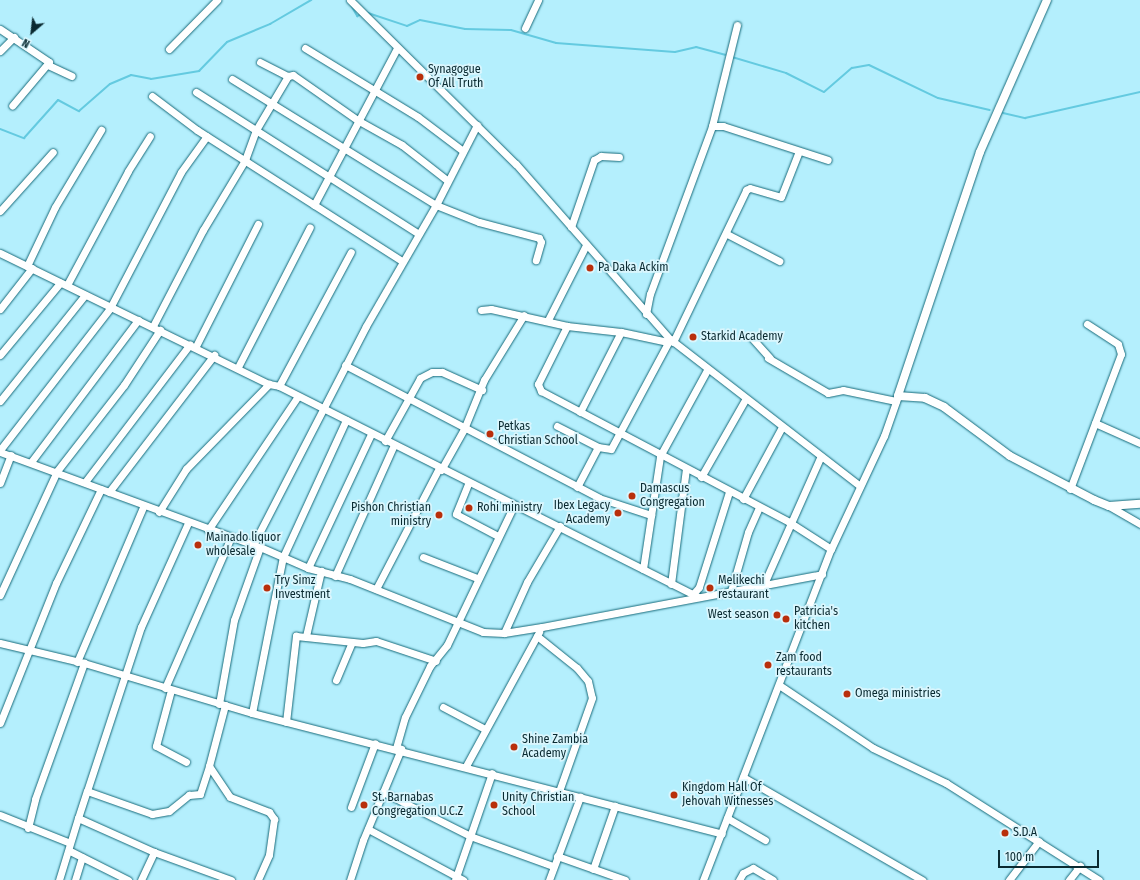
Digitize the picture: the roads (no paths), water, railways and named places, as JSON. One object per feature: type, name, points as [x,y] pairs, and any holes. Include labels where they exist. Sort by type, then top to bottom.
[{"type":"street","points":[[169,49],[217,0]]},
{"type":"street","points":[[350,0],[397,48],[477,125],[571,227],[670,341],[745,400],[859,485]]},
{"type":"street","points":[[524,28],[538,0]]},
{"type":"street","points":[[703,880],[831,549],[859,485],[884,436],[980,152],[1047,0]]},
{"type":"street","points":[[646,314],[647,303],[712,126],[737,25]]},
{"type":"street","points":[[0,29],[44,57],[48,65],[72,76]]},
{"type":"street","points":[[0,51],[14,37]]},
{"type":"street","points":[[305,48],[374,92],[418,117],[463,151]]},
{"type":"street","points":[[314,205],[397,48]]},
{"type":"street","points":[[260,62],[288,76],[293,75],[359,121],[402,145],[448,181]]},
{"type":"street","points":[[12,106],[48,65]]},
{"type":"street","points":[[153,326],[203,230],[245,160],[256,130],[288,76]]},
{"type":"street","points":[[232,79],[436,205],[479,222],[539,238],[541,242],[536,260]]},
{"type":"street","points":[[196,92],[419,234]]},
{"type":"street","points":[[152,96],[208,136],[402,261]]},
{"type":"street","points":[[87,791],[152,814],[169,811],[189,795],[200,794],[222,705],[234,620],[256,546],[345,365],[402,261],[436,205],[477,125]]},
{"type":"street","points":[[712,126],[723,126],[828,160]]},
{"type":"street","points":[[0,309],[30,267],[58,202],[101,130]]},
{"type":"street","points":[[0,356],[64,284],[128,171],[150,136]]},
{"type":"street","points":[[208,136],[181,172],[110,308],[0,451],[57,471],[143,507],[256,546],[308,568],[376,589],[483,632],[504,633],[542,627],[696,595],[762,586],[822,574]]},
{"type":"street","points":[[558,426],[598,447],[611,449],[727,234],[748,189],[778,197],[782,195],[799,151]]},
{"type":"street","points":[[0,212],[53,152]]},
{"type":"street","points":[[571,227],[594,160],[602,156],[619,157]]},
{"type":"street","points":[[85,482],[193,345],[258,224]]},
{"type":"street","points":[[238,367],[310,227]]},
{"type":"street","points":[[727,234],[779,261]]},
{"type":"street","points":[[548,320],[586,245]]},
{"type":"street","points":[[279,386],[351,252]]},
{"type":"street","points":[[2,256],[30,267],[110,308],[153,326],[214,355],[269,384],[279,386],[468,484],[560,526],[671,584],[696,595]]},
{"type":"street","points":[[0,401],[85,295]]},
{"type":"street","points":[[640,307],[647,303]]},
{"type":"street","points":[[480,310],[491,309],[548,320],[567,326],[621,332],[670,341]]},
{"type":"street","points":[[376,589],[440,469],[464,429],[499,352],[524,315]]},
{"type":"street","points":[[31,462],[138,320]]},
{"type":"street","points":[[1070,489],[1121,354],[1118,344],[1087,324]]},
{"type":"street","points":[[567,326],[538,389],[660,456],[759,508],[789,522],[831,549]]},
{"type":"street","points":[[0,594],[57,471],[124,385],[160,330]]},
{"type":"street","points":[[580,412],[621,332]]},
{"type":"street","points":[[752,337],[769,358],[828,393],[843,390],[897,399],[925,398],[944,407],[1010,456],[1070,489],[1109,506],[1140,524]]},
{"type":"street","points":[[109,492],[214,355]]},
{"type":"street","points":[[345,365],[464,429],[577,487],[620,507],[651,515]]},
{"type":"street","points":[[643,569],[660,456],[707,370]]},
{"type":"street","points":[[386,441],[420,378],[432,372],[455,377],[482,390]]},
{"type":"street","points":[[159,512],[186,469],[269,384]]},
{"type":"street","points":[[208,530],[298,396]]},
{"type":"street","points":[[701,477],[745,400]]},
{"type":"street","points":[[252,712],[283,557],[346,420]]},
{"type":"street","points":[[1095,423],[1140,443]]},
{"type":"street","points":[[743,499],[782,427]]},
{"type":"street","points":[[308,568],[371,434]]},
{"type":"street","points":[[335,576],[394,445]]},
{"type":"street","points":[[577,487],[598,447]]},
{"type":"street","points":[[0,483],[11,455]]},
{"type":"street","points":[[762,586],[789,522],[820,456]]},
{"type":"street","points":[[671,584],[686,469]]},
{"type":"street","points":[[468,484],[456,514],[498,536]]},
{"type":"street","points":[[0,723],[56,583],[101,489]]},
{"type":"street","points":[[696,595],[729,492]]},
{"type":"street","points":[[1109,506],[1140,504]]},
{"type":"street","points":[[350,880],[399,749],[405,718],[430,666],[436,661],[458,622],[477,578],[514,505]]},
{"type":"street","points":[[28,828],[35,799],[81,663],[143,507]]},
{"type":"street","points":[[731,591],[748,532],[759,508]]},
{"type":"street","points":[[59,880],[70,851],[70,843],[78,818],[149,607],[188,523]]},
{"type":"street","points":[[504,633],[527,582],[560,526]]},
{"type":"street","points":[[186,762],[156,746],[168,689],[231,537]]},
{"type":"street","points":[[423,557],[477,578]]},
{"type":"street","points":[[306,636],[321,571]]},
{"type":"street","points":[[466,766],[542,627]]},
{"type":"street","points":[[286,722],[293,640],[296,636],[352,642],[376,641],[436,661]]},
{"type":"street","points":[[537,636],[577,668],[588,681],[592,698],[560,791]]},
{"type":"street","points":[[336,680],[352,642]]},
{"type":"street","points":[[0,644],[81,663],[222,705],[286,722],[466,766],[722,834]]},
{"type":"street","points":[[778,685],[873,748],[946,783],[1100,880]]},
{"type":"street","points":[[443,707],[485,729]]},
{"type":"street","points":[[351,807],[375,743]]},
{"type":"street","points":[[208,766],[230,797],[273,815],[274,824],[269,855],[258,880]]},
{"type":"street","points":[[368,829],[458,879],[470,836],[492,773]]},
{"type":"street","points":[[743,777],[922,880]]},
{"type":"street","points":[[383,792],[470,836],[554,866]]},
{"type":"street","points":[[549,880],[580,797]]},
{"type":"street","points":[[593,869],[615,806]]},
{"type":"street","points":[[0,815],[28,828],[70,843]]},
{"type":"street","points":[[78,818],[154,852],[231,880]]},
{"type":"street","points":[[727,818],[764,840]]},
{"type":"street","points":[[1009,880],[1039,841]]},
{"type":"street","points":[[70,851],[128,880]]},
{"type":"street","points":[[141,880],[154,852]]},
{"type":"street","points":[[557,856],[625,880]]},
{"type":"street","points":[[75,880],[82,857]]},
{"type":"street","points":[[1069,880],[1080,866]]},
{"type":"street","points":[[739,880],[743,873],[753,868],[774,880]]},
{"type":"waterway","points":[[0,129],[24,138],[58,100],[79,111],[110,84],[131,75],[151,79],[199,71],[227,42],[270,24],[311,0]]},
{"type":"waterway","points":[[351,5],[357,16],[362,14]]},
{"type":"waterway","points":[[365,12],[407,26],[420,20],[465,29],[511,30],[556,43],[675,52],[696,47],[725,55]]},
{"type":"waterway","points":[[732,57],[786,73],[824,92],[852,68],[869,65],[938,98],[990,110]]},
{"type":"waterway","points":[[1003,113],[1025,118],[1140,92]]},
{"type":"place","name":"Synagogue Of All Truth","points":[[420,77]]},
{"type":"place","name":"Pa Daka Ackim","points":[[590,268]]},
{"type":"place","name":"Starkid Academy","points":[[693,337]]},
{"type":"place","name":"Petkas Christian School","points":[[490,434]]},
{"type":"place","name":"Damascus Congregation","points":[[632,496]]},
{"type":"place","name":"Rohi ministry","points":[[469,508]]},
{"type":"place","name":"Ibex Legacy Academy","points":[[618,513]]},
{"type":"place","name":"Pishon Christian ministry","points":[[439,515]]},
{"type":"place","name":"Mainado liquor wholesale","points":[[198,545]]},
{"type":"place","name":"Try Simz Investment","points":[[267,588]]},
{"type":"place","name":"Melikechi restaurant","points":[[710,588]]},
{"type":"place","name":"West season","points":[[777,615]]},
{"type":"place","name":"Patricia's kitchen","points":[[786,619]]},
{"type":"place","name":"Zam food restaurants","points":[[768,665]]},
{"type":"place","name":"Omega ministries","points":[[847,694]]},
{"type":"place","name":"Shine Zambia Academy","points":[[514,747]]},
{"type":"place","name":"Kingdom Hall Of Jehovah Witnesses","points":[[674,795]]},
{"type":"place","name":"St. Barnabas Congregation U.C.Z","points":[[364,805]]},
{"type":"place","name":"Unity Christian School","points":[[494,805]]},
{"type":"place","name":"S.D.A","points":[[1005,833]]}]
